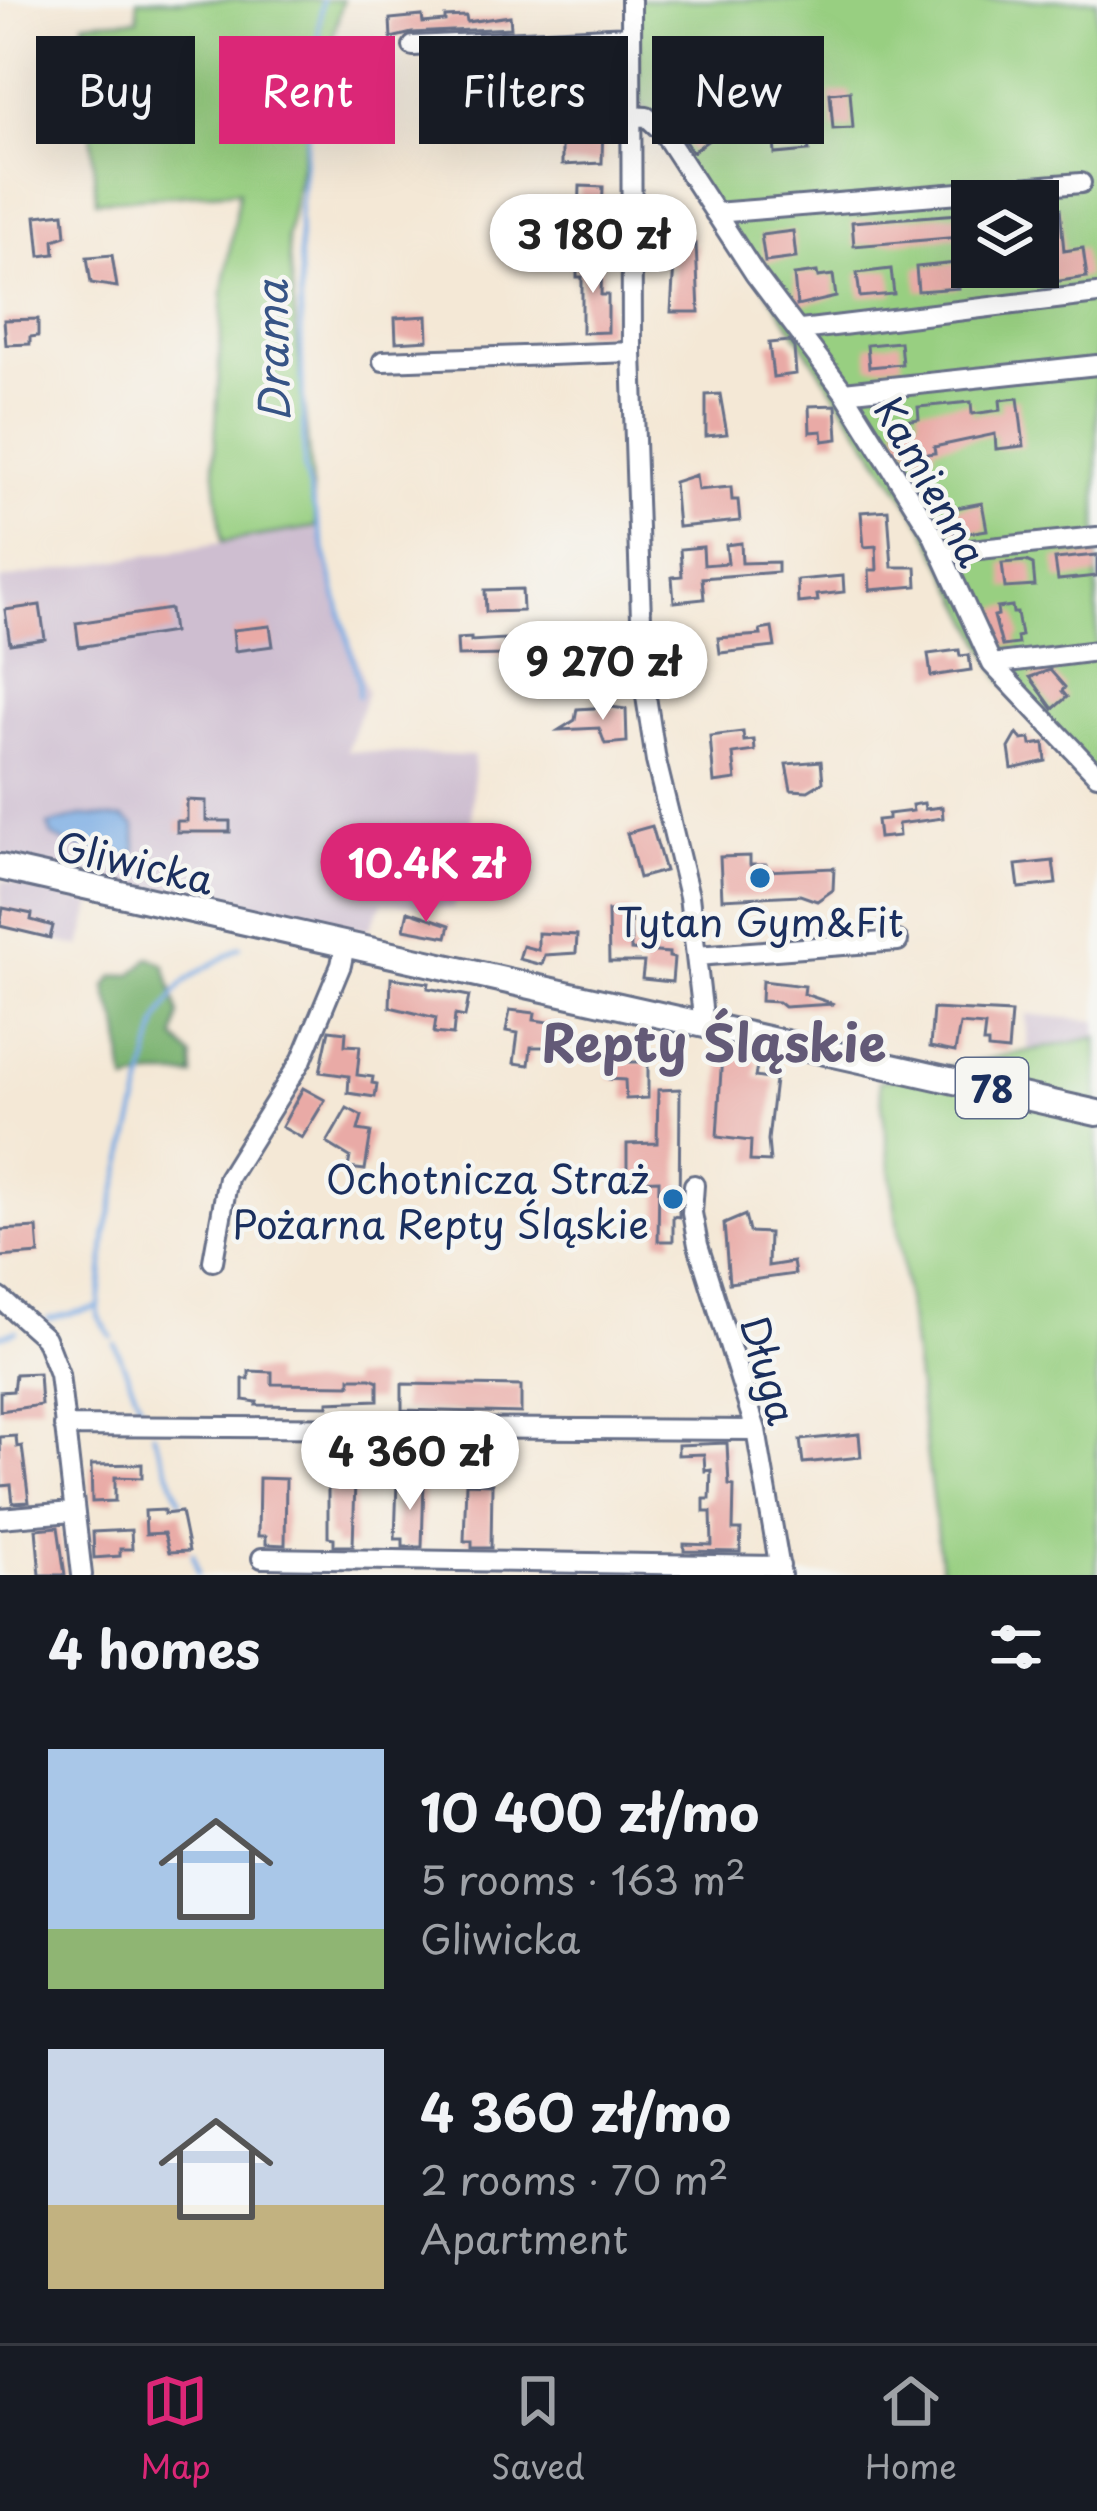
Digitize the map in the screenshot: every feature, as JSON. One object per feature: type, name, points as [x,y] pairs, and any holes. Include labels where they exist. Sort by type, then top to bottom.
[{"type":"main road","name":"Gliwicka","points":[[0,868],[1097,1113]]},
{"type":"street","points":[[632,0],[632,352],[645,697],[689,896],[704,1025]]},
{"type":"street","points":[[413,46],[631,36]]},
{"type":"street","name":"Kamienna","points":[[630,116],[647,117],[663,132],[755,274],[844,392],[941,553],[992,664],[1097,775]]},
{"type":"street","points":[[715,213],[1081,183]]},
{"type":"street","points":[[800,330],[1097,294]]},
{"type":"street","points":[[383,361],[632,352]]},
{"type":"street","points":[[844,392],[1097,365]]},
{"type":"street","points":[[941,553],[1097,537]]},
{"type":"street","points":[[992,664],[1097,651]]},
{"type":"street","points":[[697,956],[898,941]]},
{"type":"street","points":[[213,1261],[228,1178],[302,1060],[345,945]]},
{"type":"street","name":"Długa","points":[[694,1185],[692,1213],[698,1245],[756,1430],[780,1570]]},
{"type":"street","points":[[0,1298],[45,1338],[59,1373],[82,1575]]},
{"type":"street","points":[[64,1426],[756,1430]]},
{"type":"street","points":[[0,1518],[72,1512]]},
{"type":"street","points":[[262,1558],[780,1570]]},
{"type":"shaded area","points":[[316,527],[367,692],[347,751],[474,756],[471,839],[453,909],[383,902],[369,930],[0,859],[0,580]]},
{"type":"shaded area","points":[[2,880],[92,904],[81,947],[0,926]]},
{"type":"shaded area","points":[[1026,1014],[1097,1021],[1097,1093],[1030,1083]]},
{"type":"green space","points":[[137,0],[343,0],[333,36],[219,36],[219,144],[305,144],[287,238],[316,527],[222,542],[214,463],[223,291],[239,191],[96,201],[92,144],[195,144],[195,36],[85,36],[84,22],[138,19]]},
{"type":"green space","points":[[638,0],[1097,0],[1097,783],[1001,679],[924,526],[669,144],[824,144],[824,36],[652,36],[652,118],[639,99]]},
{"type":"green space","points":[[150,957],[165,965],[179,1015],[175,1038],[192,1057],[193,1076],[153,1076],[127,1083],[120,1031],[106,986],[114,976],[132,974]]},
{"type":"green space","points":[[1097,1037],[1097,1575],[942,1575],[879,1081]]},
{"type":"water","points":[[81,816],[124,818],[135,826],[136,850],[130,857],[110,854],[52,836],[48,825]]},
{"type":"building","points":[[422,16],[423,23],[466,16],[467,22],[510,16],[511,28],[395,37],[391,36],[390,19]]},
{"type":"building","points":[[850,91],[853,128],[833,129],[830,93]]},
{"type":"building","points":[[562,144],[602,144],[602,163],[562,165]]},
{"type":"building","points":[[774,144],[808,144],[809,151],[775,154]]},
{"type":"building","points":[[580,186],[603,187],[602,221],[579,220]]},
{"type":"building","points":[[1059,209],[1064,251],[1083,248],[1087,277],[1059,281]]},
{"type":"building","points":[[64,213],[66,236],[54,240],[55,254],[40,256],[36,216]]},
{"type":"building","points":[[951,215],[951,238],[854,246],[852,222]]},
{"type":"building","points":[[793,231],[796,258],[765,262],[761,235]]},
{"type":"building","points":[[674,235],[692,236],[691,247],[696,244],[699,312],[671,312],[674,263],[665,263],[665,245],[673,245]]},
{"type":"building","points":[[112,255],[117,287],[91,283],[87,257]]},
{"type":"building","points":[[577,257],[602,257],[601,295],[608,295],[608,332],[582,333],[582,277],[577,277]]},
{"type":"building","points":[[951,264],[951,288],[959,288],[918,291],[916,267]]},
{"type":"building","points":[[891,269],[894,294],[860,297],[857,273]]},
{"type":"building","points":[[817,272],[818,277],[833,275],[836,297],[797,306],[794,275]]},
{"type":"building","points":[[427,316],[428,340],[396,342],[395,318]]},
{"type":"building","points":[[38,319],[38,336],[30,337],[30,344],[6,345],[4,320]]},
{"type":"building","points":[[789,341],[796,374],[773,377],[769,343]]},
{"type":"building","points":[[900,342],[902,364],[869,367],[867,345]]},
{"type":"building","points":[[720,394],[727,434],[706,436],[706,395]]},
{"type":"building","points":[[1018,398],[1024,446],[996,449],[995,434],[934,447],[935,453],[909,456],[908,446],[899,447],[896,422],[919,419],[918,407],[971,402],[972,414],[1001,410],[1000,400]]},
{"type":"building","points":[[836,405],[838,439],[823,441],[822,431],[810,432],[809,406]]},
{"type":"building","points":[[696,475],[698,490],[731,487],[740,521],[678,527],[674,482]]},
{"type":"building","points":[[982,503],[987,530],[955,535],[951,509]]},
{"type":"building","points":[[888,510],[892,567],[916,567],[917,586],[870,590],[869,570],[877,570],[876,546],[864,547],[861,512]]},
{"type":"building","points":[[741,543],[742,563],[778,562],[778,572],[702,578],[704,599],[674,602],[672,577],[682,576],[680,549],[703,547],[704,565],[728,563],[726,545]]},
{"type":"building","points":[[1097,555],[1097,576],[1058,580],[1055,559]]},
{"type":"building","points":[[1002,563],[1033,564],[1035,586],[1005,588]]},
{"type":"building","points":[[843,576],[844,592],[798,603],[797,580]]},
{"type":"building","points":[[522,589],[523,611],[486,612],[485,590]]},
{"type":"building","points":[[40,605],[45,639],[10,644],[5,610]]},
{"type":"building","points":[[1012,606],[1021,636],[1018,644],[1002,646],[994,616],[997,608]]},
{"type":"building","points":[[170,609],[173,632],[79,647],[76,623]]},
{"type":"building","points":[[270,626],[273,646],[235,651],[233,630]]},
{"type":"building","points":[[772,628],[775,647],[720,653],[718,638],[761,635],[760,630]]},
{"type":"building","points":[[457,639],[504,639],[505,655],[458,656]]},
{"type":"building","points":[[959,650],[960,656],[969,655],[971,670],[931,676],[928,654]]},
{"type":"building","points":[[1050,670],[1065,687],[1062,691],[1067,697],[1053,709],[1030,677]]},
{"type":"building","points":[[577,709],[626,709],[627,742],[605,744],[599,728],[559,730],[575,720]]},
{"type":"building","points":[[743,732],[744,741],[754,740],[755,751],[733,754],[736,780],[714,783],[710,736]]},
{"type":"building","points":[[1017,734],[1022,740],[1030,739],[1031,745],[1044,743],[1046,761],[1012,769],[1009,748]]},
{"type":"building","points":[[821,761],[823,782],[808,791],[791,790],[786,764]]},
{"type":"building","points":[[187,800],[206,801],[206,821],[230,821],[230,832],[177,832],[177,821],[187,821]]},
{"type":"building","points":[[924,803],[925,809],[942,807],[943,818],[898,824],[899,836],[879,838],[877,820],[913,811],[912,805]]},
{"type":"building","points":[[652,826],[665,871],[639,878],[627,833]]},
{"type":"building","points":[[750,856],[750,865],[766,865],[766,871],[834,868],[833,890],[817,901],[800,895],[722,899],[720,857]]},
{"type":"building","points":[[1053,861],[1056,884],[1019,888],[1016,865]]},
{"type":"building","points":[[3,908],[32,914],[31,920],[53,926],[50,938],[0,926]]},
{"type":"building","points":[[630,910],[631,950],[669,953],[674,958],[672,982],[642,979],[644,962],[609,962],[608,911]]},
{"type":"building","points":[[408,911],[450,925],[447,937],[404,929]]},
{"type":"building","points":[[538,933],[577,935],[576,953],[545,955],[542,965],[519,959],[523,946],[538,950]]},
{"type":"building","points":[[391,978],[429,983],[428,988],[469,996],[465,1017],[455,1015],[453,1035],[434,1033],[436,1018],[390,1007]]},
{"type":"building","points":[[762,981],[805,986],[804,994],[834,1004],[784,1007],[761,1001]]},
{"type":"building","points":[[933,1009],[1011,1013],[1008,1051],[988,1049],[988,1043],[983,1043],[985,1026],[960,1024],[955,1052],[930,1047]]},
{"type":"building","points":[[510,1010],[535,1013],[534,1020],[570,1025],[567,1047],[531,1047],[529,1065],[514,1063],[518,1033],[506,1031]]},
{"type":"building","points":[[329,1030],[346,1032],[345,1045],[360,1046],[357,1075],[373,1077],[375,1097],[348,1093],[349,1076],[320,1072]]},
{"type":"building","points":[[722,1054],[758,1061],[755,1077],[775,1080],[770,1162],[750,1161],[751,1141],[717,1137]]},
{"type":"building","points":[[610,1062],[648,1062],[648,1098],[626,1099],[625,1080],[609,1079]]},
{"type":"building","points":[[303,1088],[325,1100],[302,1138],[282,1127]]},
{"type":"building","points":[[680,1089],[679,1217],[673,1216],[673,1241],[658,1241],[659,1180],[627,1181],[627,1144],[657,1143],[658,1090]]},
{"type":"building","points":[[347,1108],[362,1116],[358,1130],[371,1132],[365,1170],[348,1168],[350,1157],[327,1143]]},
{"type":"building","points":[[745,1215],[749,1232],[769,1233],[768,1266],[793,1262],[795,1274],[729,1283],[724,1224]]},
{"type":"building","points":[[37,1228],[39,1254],[0,1257],[0,1230]]},
{"type":"building","points":[[249,1371],[272,1372],[272,1384],[350,1385],[350,1378],[371,1378],[378,1381],[378,1400],[328,1402],[328,1406],[256,1405],[243,1400],[243,1379],[249,1379]]},
{"type":"building","points":[[39,1373],[41,1405],[0,1411],[0,1392],[13,1391],[15,1374]]},
{"type":"building","points":[[402,1384],[521,1386],[521,1413],[402,1410]]},
{"type":"building","points":[[859,1434],[861,1457],[803,1463],[800,1440]]},
{"type":"building","points":[[16,1436],[17,1447],[22,1446],[29,1502],[13,1503],[11,1485],[1,1486],[0,1437]]},
{"type":"building","points":[[727,1443],[729,1485],[734,1486],[733,1530],[741,1530],[740,1552],[684,1551],[684,1544],[712,1545],[711,1512],[704,1512],[704,1499],[710,1499],[711,1470],[705,1471],[704,1454],[678,1455],[678,1445]]},
{"type":"building","points":[[142,1464],[142,1478],[115,1477],[115,1501],[92,1502],[91,1465]]},
{"type":"building","points":[[259,1478],[286,1479],[285,1545],[266,1544],[266,1536],[258,1536]]},
{"type":"building","points":[[328,1480],[355,1481],[353,1546],[334,1546],[334,1538],[328,1537]]},
{"type":"building","points":[[397,1482],[424,1482],[422,1547],[403,1547],[403,1539],[395,1539]]},
{"type":"building","points":[[466,1483],[492,1484],[491,1548],[472,1548],[472,1541],[464,1541]]},
{"type":"building","points":[[164,1510],[164,1514],[181,1512],[189,1551],[169,1552],[164,1533],[146,1534],[145,1511]]},
{"type":"building","points":[[58,1527],[65,1575],[40,1575],[36,1529]]},
{"type":"building","points":[[131,1530],[132,1549],[120,1549],[120,1556],[94,1558],[93,1532]]},
{"type":"waterway","name":"Drama","points":[[322,0],[299,216],[304,470],[359,683],[358,696]]},
{"type":"waterway","name":"Drama","points":[[112,1337],[98,1316],[106,1233],[157,1025],[183,984],[240,947]]},
{"type":"waterway","points":[[48,1319],[99,1307]]},
{"type":"waterway","points":[[0,1336],[16,1331]]},
{"type":"waterway","name":"Drama","points":[[115,1344],[146,1418]]},
{"type":"waterway","name":"Drama","points":[[153,1433],[180,1500]]},
{"type":"waterway","name":"Drama","points":[[193,1554],[198,1573]]},
{"type":"place","name":"Tytan Gym&Fit","points":[[760,878]]},
{"type":"place","name":"Ochotnicza Straż Pożarna Repty Śląskie","points":[[673,1199]]},
{"type":"district","name":"Repty Śląskie","points":[[714,1040]]}]
